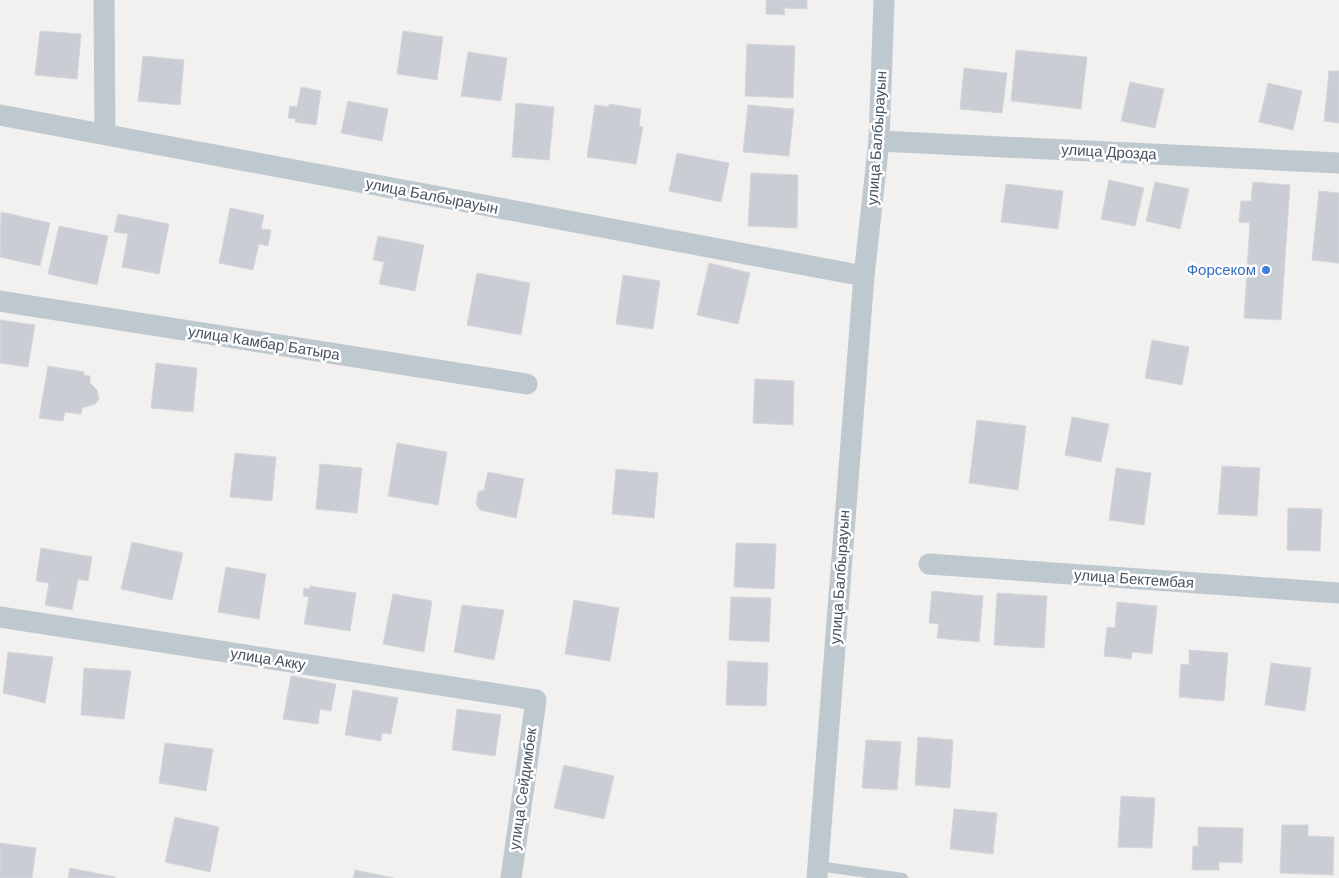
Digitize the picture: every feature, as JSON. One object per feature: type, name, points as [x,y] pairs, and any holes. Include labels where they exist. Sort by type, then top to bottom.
[{"type":"street","points":[[104,0],[105,134]]},
{"type":"street","name":"улица Балбырауын","points":[[818,872],[864,276],[879,141],[884,0]]},
{"type":"street","name":"улица Балбырауын","points":[[0,115],[864,276]]},
{"type":"street","name":"улица Дрозда","points":[[879,141],[1339,163]]},
{"type":"street","name":"улица Камбар Батыра","points":[[0,301],[527,384]]},
{"type":"street","name":"улица Бектембая","points":[[929,564],[1339,593]]},
{"type":"street","name":"улица Акку","points":[[0,617],[536,700]]},
{"type":"street","name":"улица Сейдимбек","points":[[511,878],[536,700]]},
{"type":"lane","points":[[818,872],[903,878]]},
{"type":"building","points":[[766,0],[807,0],[807,9],[784,8],[785,15],[766,14]]},
{"type":"building","points":[[40,31],[81,34],[77,79],[35,75]]},
{"type":"building","points":[[403,31],[443,37],[437,80],[397,74]]},
{"type":"building","points":[[747,44],[795,46],[793,98],[745,96]]},
{"type":"building","points":[[1016,50],[1087,57],[1081,109],[1011,101]]},
{"type":"building","points":[[468,52],[507,58],[501,101],[461,96]]},
{"type":"building","points":[[143,56],[184,60],[180,105],[138,101]]},
{"type":"building","points":[[964,68],[1007,73],[1002,113],[960,109]]},
{"type":"building","points":[[1329,71],[1339,71],[1339,123],[1324,121]]},
{"type":"building","points":[[1130,82],[1164,89],[1155,128],[1121,121]]},
{"type":"building","points":[[1268,83],[1302,91],[1293,130],[1259,122]]},
{"type":"building","points":[[301,87],[321,91],[316,125],[295,122],[296,119],[288,118],[290,106],[297,107]]},
{"type":"building","points":[[348,101],[388,109],[382,141],[341,133]]},
{"type":"building","points":[[516,103],[554,107],[549,160],[512,157]]},
{"type":"building","points":[[609,104],[641,109],[639,126],[643,127],[636,164],[587,157],[595,105],[609,107]]},
{"type":"building","points":[[748,105],[794,109],[789,156],[743,152]]},
{"type":"building","points":[[677,153],[729,163],[721,202],[669,191]]},
{"type":"building","points":[[751,173],[798,175],[797,228],[748,226]]},
{"type":"building","points":[[1109,180],[1144,188],[1135,226],[1101,219]]},
{"type":"building","points":[[1155,182],[1189,189],[1180,229],[1146,221]]},
{"type":"building","name":"Форсеком","points":[[1253,182],[1290,185],[1281,320],[1244,318],[1250,223],[1239,222],[1241,201],[1251,201]]},
{"type":"building","points":[[1006,184],[1063,191],[1058,229],[1001,222]]},
{"type":"building","points":[[1319,191],[1339,193],[1339,263],[1312,260]]},
{"type":"building","points":[[230,208],[264,215],[261,229],[271,230],[268,246],[259,244],[253,270],[219,263]]},
{"type":"building","points":[[1,212],[50,223],[40,266],[0,257]]},
{"type":"building","points":[[118,214],[169,224],[159,274],[122,267],[128,234],[114,232]]},
{"type":"building","points":[[59,226],[108,236],[97,285],[48,274]]},
{"type":"building","points":[[378,236],[424,245],[415,291],[379,284],[384,262],[373,260]]},
{"type":"building","points":[[709,263],[750,273],[738,324],[697,315]]},
{"type":"building","points":[[477,273],[530,283],[521,335],[467,325]]},
{"type":"building","points":[[623,275],[660,281],[653,329],[616,324]]},
{"type":"building","points":[[0,320],[35,325],[28,367],[0,363]]},
{"type":"building","points":[[1152,340],[1189,347],[1182,385],[1145,378]]},
{"type":"building","points":[[156,363],[197,368],[193,412],[151,408]]},
{"type":"building","points":[[48,366],[84,372],[84,375],[90,376],[90,383],[97,390],[99,399],[95,404],[82,408],[81,414],[65,412],[63,421],[39,418]]},
{"type":"building","points":[[755,379],[794,381],[793,425],[753,423]]},
{"type":"building","points":[[1072,417],[1109,424],[1101,462],[1065,455]]},
{"type":"building","points":[[977,420],[1026,426],[1018,490],[969,483]]},
{"type":"building","points":[[397,443],[447,452],[438,505],[388,496]]},
{"type":"building","points":[[235,453],[276,457],[272,501],[230,497]]},
{"type":"building","points":[[320,464],[362,468],[357,513],[316,509]]},
{"type":"building","points":[[1222,466],[1260,468],[1257,516],[1218,514]]},
{"type":"building","points":[[1116,468],[1151,473],[1144,525],[1109,520]]},
{"type":"building","points":[[616,469],[658,473],[654,518],[612,514]]},
{"type":"building","points":[[488,472],[524,479],[516,518],[480,510],[476,504],[478,492],[484,490]]},
{"type":"building","points":[[1288,508],[1322,509],[1320,551],[1287,550]]},
{"type":"building","points":[[132,542],[183,553],[172,600],[121,589]]},
{"type":"building","points":[[736,543],[776,544],[774,589],[734,587]]},
{"type":"building","points":[[41,548],[92,557],[88,581],[78,579],[72,610],[45,605],[49,583],[36,581]]},
{"type":"building","points":[[226,567],[266,574],[259,619],[218,612]]},
{"type":"building","points":[[310,586],[356,593],[350,631],[304,624],[309,597],[303,596],[304,588],[310,589]]},
{"type":"building","points":[[932,591],[983,596],[979,642],[937,638],[939,624],[929,623]]},
{"type":"building","points":[[997,593],[1047,596],[1044,648],[994,645]]},
{"type":"building","points":[[393,594],[432,601],[424,652],[383,644]]},
{"type":"building","points":[[731,597],[771,598],[769,642],[729,640]]},
{"type":"building","points":[[574,600],[619,608],[610,661],[565,654]]},
{"type":"building","points":[[1117,602],[1157,606],[1152,654],[1132,652],[1131,659],[1104,656],[1107,627],[1115,628]]},
{"type":"building","points":[[462,605],[504,610],[494,660],[454,652]]},
{"type":"building","points":[[1189,650],[1228,653],[1224,701],[1179,697],[1181,664],[1189,665]]},
{"type":"building","points":[[8,652],[53,657],[45,703],[3,693]]},
{"type":"building","points":[[728,661],[768,663],[766,706],[726,705]]},
{"type":"building","points":[[1271,663],[1311,668],[1305,711],[1265,705]]},
{"type":"building","points":[[84,668],[131,671],[124,719],[81,715]]},
{"type":"building","points":[[291,676],[336,684],[331,711],[320,709],[318,724],[283,719]]},
{"type":"building","points":[[353,690],[398,698],[391,734],[382,733],[381,741],[345,735]]},
{"type":"building","points":[[457,709],[501,715],[495,756],[452,750]]},
{"type":"building","points":[[918,737],[953,740],[950,788],[915,785]]},
{"type":"building","points":[[866,740],[901,742],[897,790],[862,788]]},
{"type":"building","points":[[165,743],[213,749],[206,791],[159,783]]},
{"type":"building","points":[[564,765],[614,776],[604,819],[554,808]]},
{"type":"building","points":[[1121,796],[1155,798],[1152,848],[1118,847]]},
{"type":"building","points":[[954,809],[997,813],[993,854],[950,849]]},
{"type":"building","points":[[175,817],[219,827],[210,872],[165,862]]},
{"type":"building","points":[[1282,825],[1308,825],[1308,836],[1334,837],[1333,875],[1280,873]]},
{"type":"building","points":[[1198,827],[1243,828],[1242,863],[1219,862],[1219,870],[1192,870],[1193,846],[1198,846]]},
{"type":"building","points":[[0,843],[36,848],[32,878],[0,878]]},
{"type":"building","points":[[70,868],[115,877],[115,878],[68,878]]},
{"type":"building","points":[[355,870],[394,878],[353,878]]},
{"type":"place","name":"Форсеком","points":[[1266,270]]}]
